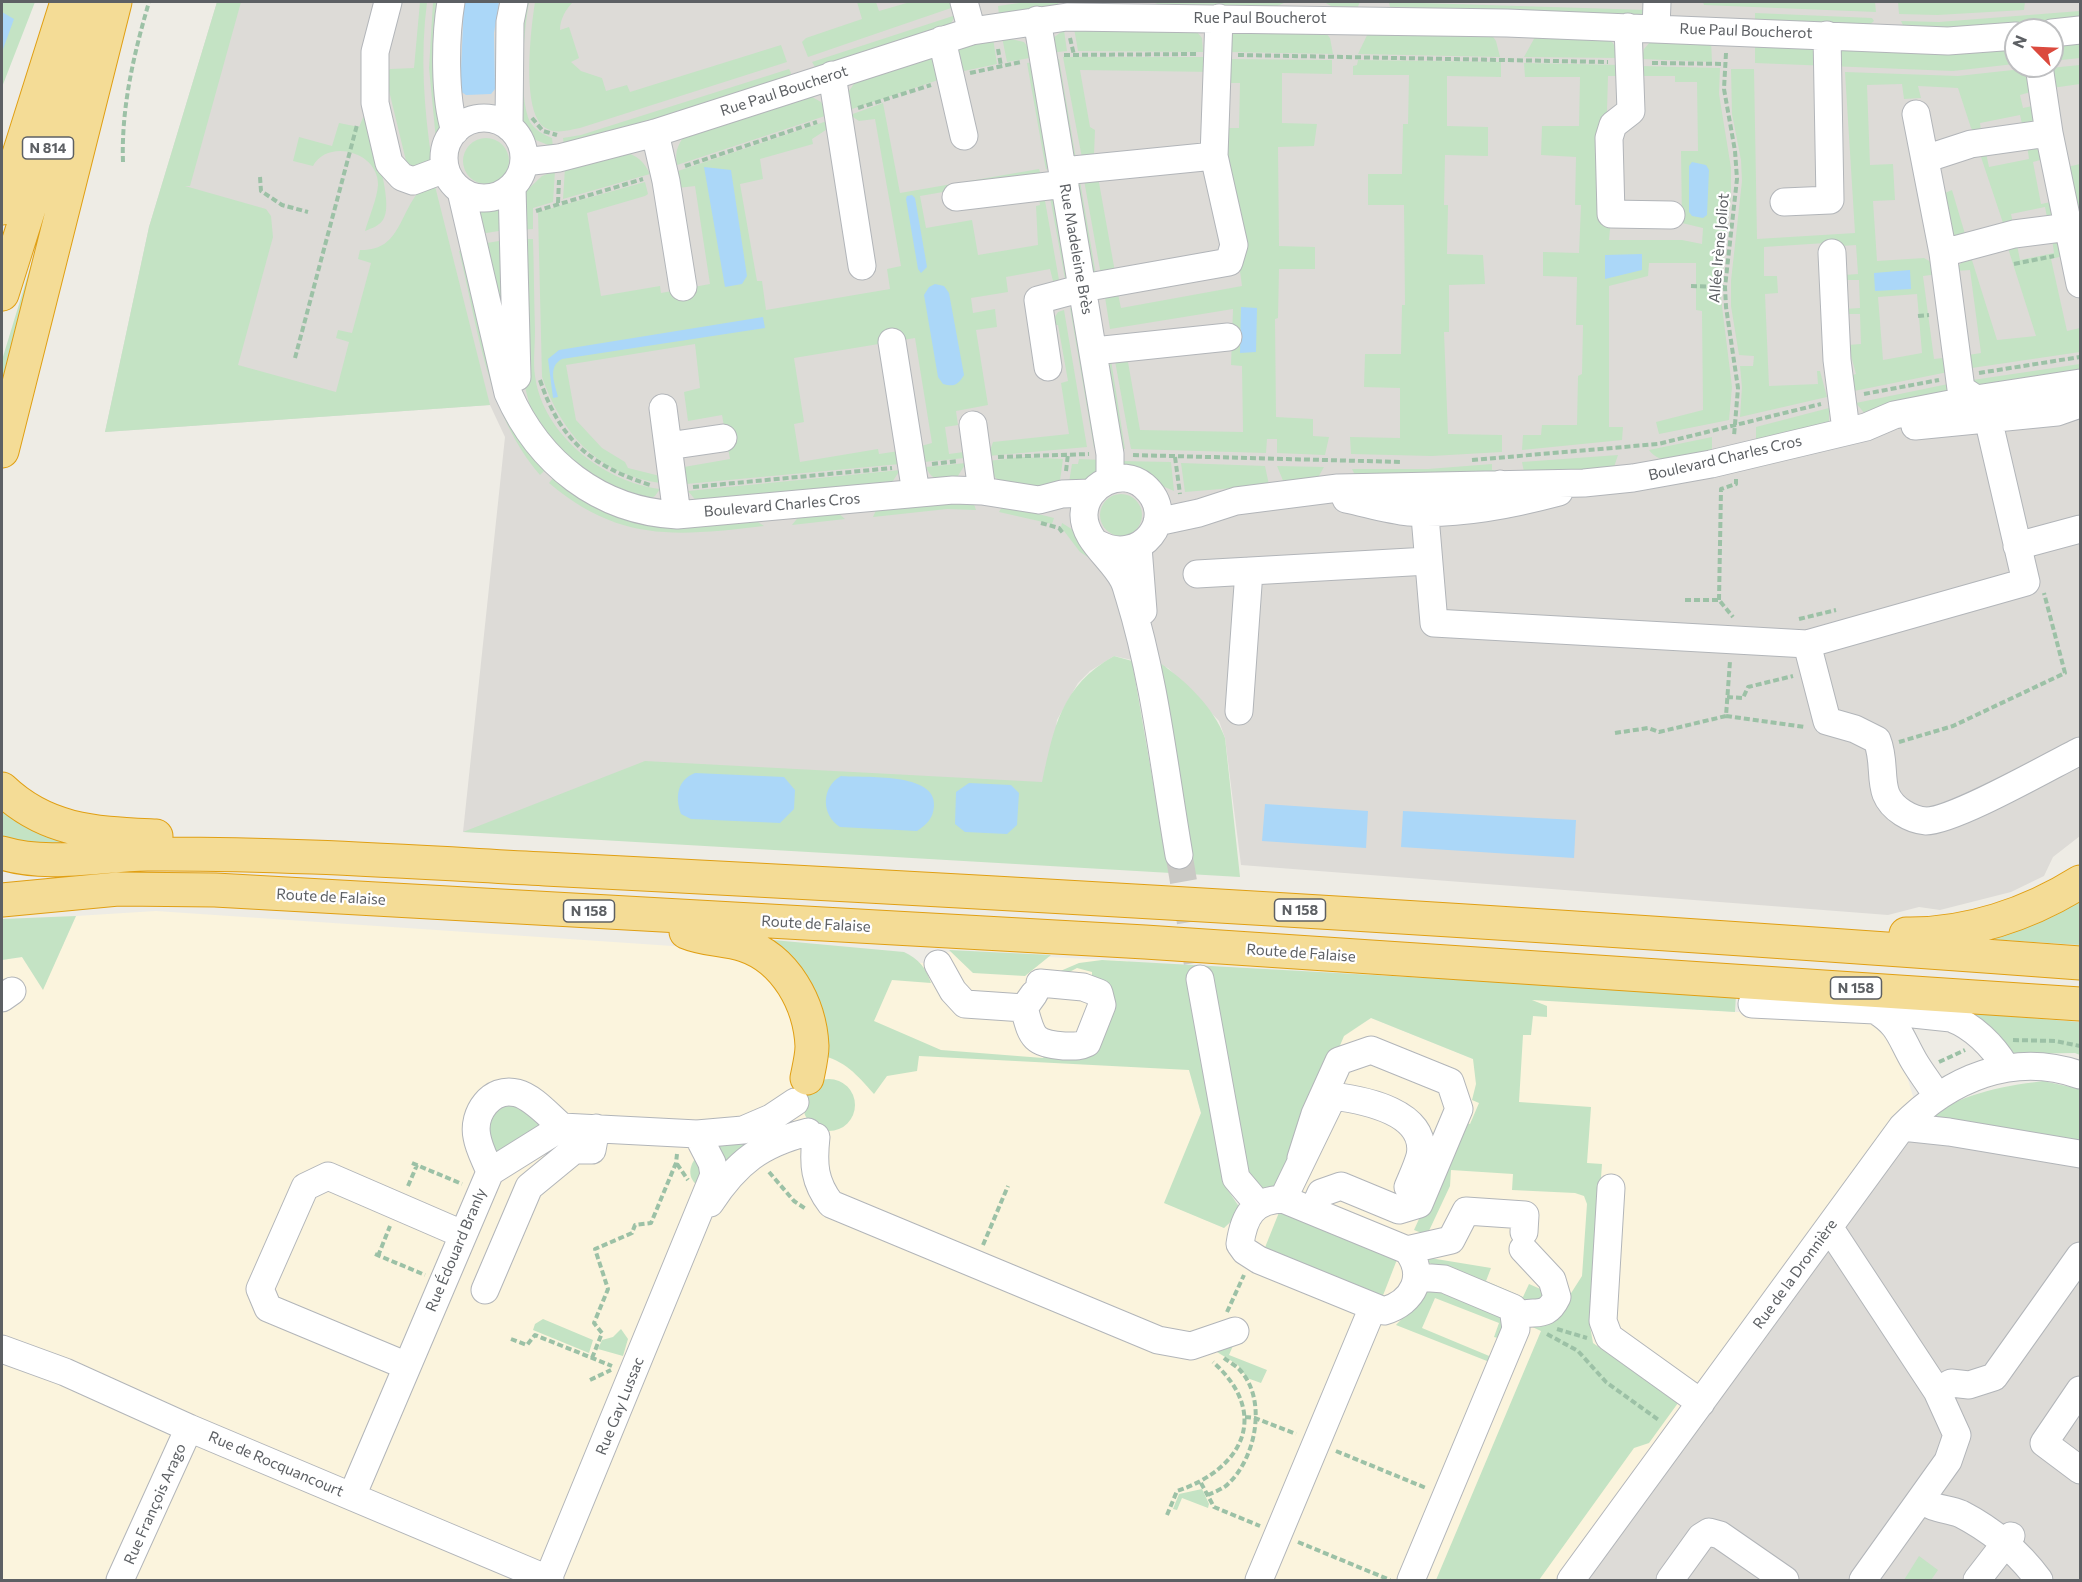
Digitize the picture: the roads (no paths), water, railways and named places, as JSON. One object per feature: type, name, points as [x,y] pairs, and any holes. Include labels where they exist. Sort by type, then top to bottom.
[{"type":"highway","name":"N 814","points":[[2,294],[94,2]]},
{"type":"highway","name":"N 814","points":[[2,451],[115,2]]},
{"type":"highway","name":"N 814","points":[[2,132],[28,66],[65,8]]},
{"type":"highway","name":"N 814","points":[[2,208],[65,8]]},
{"type":"highway","name":"N 158","points":[[2,789],[38,817],[63,826],[116,834],[341,844],[366,860]]},
{"type":"highway","name":"N 158","points":[[2,853],[33,860],[145,854],[366,860],[1141,900],[1777,940],[2080,963]]},
{"type":"highway","name":"N 158","points":[[1777,940],[1816,930],[1926,934],[1964,929],[2003,919],[2055,897],[2080,882]]},
{"type":"highway","name":"Route de Falaise","points":[[2,900],[118,889],[215,890],[1145,942],[2080,1004]]},
{"type":"highway","name":"N 158","points":[[646,914],[696,936],[745,945],[776,963],[790,979],[803,1006],[812,1046],[801,1090]]},
{"type":"street","points":[[388,2],[375,52],[375,103],[390,163],[402,177],[412,182],[445,169]]},
{"type":"street","points":[[451,2],[448,67],[451,117],[455,130]]},
{"type":"street","points":[[514,2],[510,22],[520,120],[518,137],[524,162],[520,176],[512,187],[501,195],[487,198],[474,197],[461,191],[451,181],[445,169],[444,155],[447,142],[455,130],[476,119],[520,120]]},
{"type":"street","points":[[964,2],[972,31]]},
{"type":"street","name":"Rue Paul Boucherot","points":[[524,162],[559,158],[655,133],[972,31],[1037,20],[1138,9],[1219,18],[1308,10],[1374,10],[1628,27],[1656,15],[1827,35],[1948,41],[2004,37]]},
{"type":"street","points":[[1048,367],[1038,300],[1083,288],[1229,262],[1234,244],[1214,156],[1219,18]]},
{"type":"street","name":"Rue Madeleine Brès","points":[[1037,20],[1110,454],[1101,486]]},
{"type":"street","points":[[1628,27],[1630,111],[1613,125],[1609,138],[1611,214],[1671,214]]},
{"type":"street","points":[[2064,32],[2080,30]]},
{"type":"street","points":[[1784,202],[1830,200],[1827,35]]},
{"type":"street","points":[[942,40],[964,136]]},
{"type":"street","points":[[832,75],[862,266]]},
{"type":"street","points":[[2041,78],[2049,133],[2080,284]]},
{"type":"street","points":[[1500,484],[1485,494],[1427,500],[1425,511],[1434,623],[1808,644],[2026,582],[1976,392],[1943,253],[1916,114]]},
{"type":"street","points":[[655,133],[666,181],[683,287]]},
{"type":"street","points":[[1925,159],[1971,144],[2049,133]]},
{"type":"street","points":[[957,197],[1064,177],[1214,156]]},
{"type":"street","points":[[512,187],[517,382],[528,418],[543,451]]},
{"type":"street","points":[[461,191],[508,393],[519,419],[543,451]]},
{"type":"street","points":[[1943,253],[2014,234],[2071,239]]},
{"type":"street","points":[[1832,253],[1837,360],[1856,428]]},
{"type":"street","points":[[1094,351],[1228,337]]},
{"type":"street","points":[[892,342],[916,493]]},
{"type":"street","name":"Boulevard Charles Cros","points":[[1157,522],[1199,513],[1236,501],[1338,488],[1584,483],[1659,474],[1856,428],[1976,392],[2051,388],[2080,383]]},
{"type":"street","name":"Boulevard Charles Cros","points":[[1976,392],[2057,412],[2080,404]]},
{"type":"street","points":[[663,408],[677,515]]},
{"type":"street","points":[[973,425],[982,491]]},
{"type":"street","points":[[668,446],[723,438]]},
{"type":"street","name":"Boulevard Charles Cros","points":[[543,451],[563,472],[607,499],[656,514],[677,515],[916,493],[982,491],[1039,500],[1101,486]]},
{"type":"street","points":[[1092,535],[1118,551],[1138,547],[1153,532],[1157,522],[1157,509],[1151,493],[1132,480],[1101,486],[1086,503],[1092,535],[1124,580],[1143,643],[1179,855]]},
{"type":"street","name":"Boulevard Charles Cros","points":[[1312,492],[1408,512],[1499,508],[1569,490],[1584,483]]},
{"type":"street","name":"Boulevard Charles Cros","points":[[1151,493],[1181,498],[1222,497],[1236,501]]},
{"type":"street","name":"Boulevard Charles Cros","points":[[1039,500],[1092,535]]},
{"type":"street","points":[[2017,546],[2080,529]]},
{"type":"street","points":[[1138,547],[1142,576],[1143,643]]},
{"type":"street","points":[[1197,574],[1428,561]]},
{"type":"street","points":[[1239,711],[1249,571]]},
{"type":"street","points":[[1808,644],[1827,721],[1855,729],[1879,744],[1884,756],[1886,794],[1902,814],[1926,821],[1950,816],[2080,751]]},
{"type":"street","points":[[938,964],[953,990],[965,1004],[1024,1008]]},
{"type":"street","points":[[1048,974],[1099,993],[1102,1005],[1087,1043],[1080,1047],[1042,1044],[1031,1034],[1024,1008],[1048,974]]},
{"type":"street","points":[[1200,980],[1236,1178],[1270,1202],[1313,1211],[1397,1245],[1416,1261],[1418,1277],[1411,1294],[1398,1307],[1384,1311],[1259,1260],[1245,1251],[1240,1244],[1242,1229],[1270,1202],[1302,1158],[1333,1096],[1363,1100],[1401,1115],[1418,1136],[1420,1154],[1399,1210],[1397,1245]]},
{"type":"street","points":[[1752,1004],[1875,1010],[1951,1018],[1961,1022],[1988,1043],[2005,1066]]},
{"type":"street","points":[[1875,1010],[1890,1019],[1904,1036],[1913,1059],[1937,1096]]},
{"type":"street","points":[[1302,1158],[1315,1114],[1339,1061],[1371,1050],[1450,1082],[1459,1109],[1419,1204],[1399,1210],[1341,1186],[1321,1193],[1313,1211]]},
{"type":"street","name":"Rue de la Dronnière","points":[[1571,1581],[1902,1127],[1937,1096],[1980,1074],[2005,1066],[2057,1070],[2080,1075]]},
{"type":"street","points":[[490,1172],[477,1137],[477,1118],[490,1098],[504,1093],[517,1093],[528,1099],[562,1127],[596,1128],[687,1142],[743,1130],[771,1118],[801,1090]]},
{"type":"street","name":"Rue Édouard Branly","points":[[352,1496],[490,1172],[562,1127]]},
{"type":"street","points":[[1902,1127],[2080,1154]]},
{"type":"street","points":[[485,1290],[529,1187],[574,1150],[592,1150],[596,1128]]},
{"type":"street","name":"Rue Gay Lussac","points":[[692,1232],[721,1186],[752,1154],[778,1140],[812,1135],[813,1165],[820,1189],[831,1204],[1158,1340],[1191,1346],[1235,1331]]},
{"type":"street","name":"Rue Gay Lussac","points":[[549,1580],[714,1175],[712,1163],[687,1142]]},
{"type":"street","points":[[407,1366],[268,1308],[260,1289],[304,1187],[328,1176],[462,1234]]},
{"type":"street","points":[[1611,1188],[1603,1321],[1609,1337],[1701,1403]]},
{"type":"street","points":[[1397,1245],[1451,1239],[1466,1211],[1525,1215],[1523,1241],[1552,1280],[1557,1297],[1552,1308],[1540,1314],[1527,1312],[1516,1319]]},
{"type":"street","points":[[1829,1227],[1937,1391],[1957,1435],[1948,1461],[1873,1577]]},
{"type":"street","points":[[1937,1391],[1951,1383],[1969,1384],[1994,1377],[2080,1256]]},
{"type":"street","points":[[1411,1581],[1516,1329],[1513,1308],[1444,1279],[1418,1277]]},
{"type":"street","points":[[1259,1581],[1373,1307]]},
{"type":"street","name":"Rue de Rocquancourt","points":[[2,1349],[64,1372],[189,1428],[549,1580]]},
{"type":"street","points":[[2080,1390],[2044,1443],[2080,1470]]},
{"type":"street","name":"Rue François Arago","points":[[120,1581],[189,1428]]},
{"type":"street","points":[[1925,1495],[1931,1508],[1960,1514],[2008,1540],[2039,1581]]},
{"type":"street","points":[[1670,1581],[1701,1537],[1709,1532],[1715,1532],[1779,1579]]},
{"type":"street","points":[[1977,1581],[2008,1540]]},
{"type":"water","points":[[464,2],[499,2],[494,33],[495,89],[491,94],[466,95],[460,91]]},
{"type":"water","points":[[2,12],[14,19],[2,52]]},
{"type":"water","points":[[1692,162],[1706,165],[1709,170],[1707,215],[1703,218],[1692,216],[1689,212],[1689,166]]},
{"type":"water","points":[[704,167],[731,170],[747,276],[742,284],[725,287]]},
{"type":"water","points":[[912,195],[915,198],[927,267],[921,273],[918,269],[906,199],[907,196]]},
{"type":"water","points":[[1642,254],[1642,270],[1605,279],[1605,255]]},
{"type":"water","points":[[1910,270],[1911,289],[1875,291],[1874,273]]},
{"type":"water","points":[[935,284],[944,286],[949,293],[964,375],[958,383],[953,385],[943,384],[938,377],[924,295],[929,287]]},
{"type":"water","points":[[1241,307],[1257,308],[1256,352],[1240,353]]},
{"type":"water","points":[[763,317],[765,328],[562,359],[557,362],[553,371],[558,397],[553,398],[548,359],[559,350]]},
{"type":"water","points":[[695,773],[784,777],[795,790],[794,809],[780,823],[691,819],[681,814],[678,795],[684,780]]},
{"type":"water","points":[[841,776],[897,779],[924,787],[932,795],[934,806],[931,818],[917,831],[840,827],[829,816],[826,801],[830,787]]},
{"type":"water","points":[[969,783],[1011,785],[1019,793],[1017,825],[1007,834],[965,832],[955,824],[956,792]]},
{"type":"water","points":[[1265,804],[1368,811],[1366,848],[1262,841]]},
{"type":"water","points":[[1403,811],[1576,820],[1574,858],[1401,847]]},
{"type":"tunnel","points":[[1179,855],[1200,979]]}]
